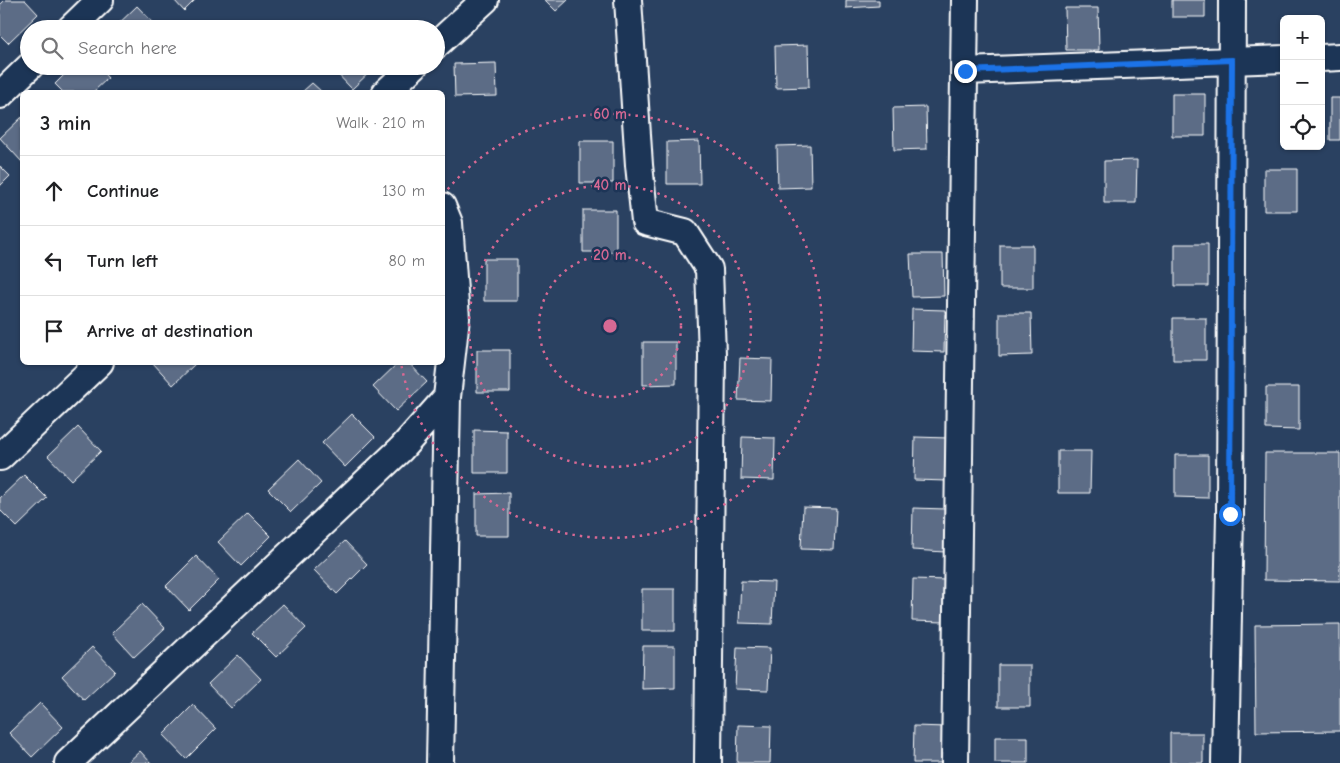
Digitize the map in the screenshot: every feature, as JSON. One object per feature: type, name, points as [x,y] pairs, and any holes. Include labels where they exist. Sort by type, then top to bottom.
[{"type":"street","points":[[79,20],[100,0]]},
{"type":"street","points":[[445,38],[485,0]]},
{"type":"street","points":[[628,0],[639,165],[645,222],[685,232],[709,269],[712,365],[708,763]]},
{"type":"street","points":[[955,763],[966,0]]},
{"type":"street","points":[[1225,763],[1230,504],[1232,0]]},
{"type":"street","points":[[1325,58],[1340,57]]},
{"type":"street","points":[[965,71],[1280,59]]},
{"type":"street","points":[[0,95],[21,75]]},
{"type":"street","points":[[440,763],[447,397],[456,318],[449,224],[445,214]]},
{"type":"street","points":[[0,457],[97,365]]},
{"type":"street","points":[[68,763],[401,449],[447,397]]},
{"type":"building","points":[[5,0],[25,0],[38,14],[32,20],[20,20],[20,31],[8,43],[0,35],[0,5]]},
{"type":"building","points":[[174,0],[195,0],[184,11]]},
{"type":"building","points":[[545,0],[568,0],[556,11]]},
{"type":"building","points":[[846,0],[879,0],[879,6],[846,8]]},
{"type":"building","points":[[1172,0],[1205,0],[1205,17],[1172,17]]},
{"type":"building","points":[[137,6],[150,20],[122,20]]},
{"type":"building","points":[[1065,8],[1098,8],[1099,50],[1066,50]]},
{"type":"building","points":[[808,45],[809,87],[776,88],[775,46]]},
{"type":"building","points":[[496,63],[497,96],[455,97],[454,64]]},
{"type":"building","points":[[64,75],[105,75],[108,78],[95,90],[61,90],[55,84]]},
{"type":"building","points":[[339,75],[367,75],[352,89]]},
{"type":"building","points":[[312,83],[320,90],[304,90]]},
{"type":"building","points":[[1172,94],[1205,94],[1205,136],[1172,136]]},
{"type":"building","points":[[1330,98],[1340,98],[1340,140],[1330,140]]},
{"type":"building","points":[[926,107],[927,149],[894,150],[893,108]]},
{"type":"building","points":[[20,119],[20,160],[0,138]]},
{"type":"building","points":[[580,141],[613,141],[613,183],[580,183]]},
{"type":"building","points":[[699,141],[700,184],[667,184],[667,142]]},
{"type":"building","points":[[810,145],[811,187],[778,188],[777,146]]},
{"type":"building","points":[[1137,160],[1136,203],[1104,203],[1104,161]]},
{"type":"building","points":[[0,166],[10,176],[0,186]]},
{"type":"building","points":[[1264,169],[1297,169],[1297,211],[1264,211]]},
{"type":"building","points":[[583,210],[616,210],[616,252],[583,252]]},
{"type":"building","points":[[1175,244],[1208,244],[1208,286],[1175,286]]},
{"type":"building","points":[[1000,245],[1033,245],[1033,288],[1000,288]]},
{"type":"building","points":[[910,254],[943,254],[944,296],[912,297]]},
{"type":"building","points":[[484,259],[517,259],[517,301],[484,301]]},
{"type":"building","points":[[912,309],[945,310],[944,352],[911,351]]},
{"type":"building","points":[[999,313],[1031,313],[1032,355],[999,356]]},
{"type":"building","points":[[1173,318],[1206,318],[1206,360],[1173,360]]},
{"type":"building","points":[[643,342],[676,342],[676,384],[643,385]]},
{"type":"building","points":[[477,350],[510,350],[510,392],[477,392]]},
{"type":"building","points":[[740,358],[772,359],[771,401],[738,400]]},
{"type":"building","points":[[155,365],[194,365],[173,385]]},
{"type":"building","points":[[396,365],[411,365],[427,382],[396,411],[373,387]]},
{"type":"building","points":[[1266,387],[1299,387],[1299,430],[1266,429]]},
{"type":"building","points":[[352,414],[375,437],[345,467],[322,443]]},
{"type":"building","points":[[78,427],[101,451],[71,480],[48,456]]},
{"type":"building","points":[[474,430],[507,431],[507,473],[474,473]]},
{"type":"building","points":[[742,437],[775,438],[774,480],[741,479]]},
{"type":"building","points":[[915,437],[948,438],[947,481],[914,480]]},
{"type":"building","points":[[1058,451],[1091,451],[1090,493],[1058,493]]},
{"type":"building","points":[[1265,453],[1340,453],[1340,581],[1264,580]]},
{"type":"building","points":[[1175,455],[1208,455],[1208,498],[1175,497]]},
{"type":"building","points":[[299,459],[321,483],[291,512],[268,489]]},
{"type":"building","points":[[24,475],[47,498],[17,527],[0,510],[0,498]]},
{"type":"building","points":[[509,493],[509,536],[476,536],[476,494]]},
{"type":"building","points":[[803,507],[836,508],[834,550],[801,549]]},
{"type":"building","points":[[913,508],[946,509],[945,552],[912,550]]},
{"type":"building","points":[[248,513],[271,536],[241,566],[218,542]]},
{"type":"building","points":[[345,541],[367,564],[337,594],[314,570]]},
{"type":"building","points":[[196,556],[219,580],[189,610],[166,586]]},
{"type":"building","points":[[913,579],[946,580],[944,622],[912,621]]},
{"type":"building","points":[[741,581],[774,582],[772,624],[739,623]]},
{"type":"building","points":[[642,589],[675,589],[675,631],[642,631]]},
{"type":"building","points":[[142,604],[165,628],[134,657],[112,633]]},
{"type":"building","points":[[283,604],[306,628],[276,657],[252,633]]},
{"type":"building","points":[[1340,624],[1340,731],[1256,732],[1255,625]]},
{"type":"building","points":[[643,646],[675,646],[675,688],[642,689]]},
{"type":"building","points":[[92,647],[115,671],[84,700],[62,676]]},
{"type":"building","points":[[737,647],[770,648],[768,690],[735,689]]},
{"type":"building","points":[[238,655],[261,679],[231,708],[208,684]]},
{"type":"building","points":[[998,665],[1030,665],[1030,707],[998,707]]},
{"type":"building","points":[[40,703],[63,727],[32,757],[9,733]]},
{"type":"building","points":[[193,705],[216,729],[186,759],[163,735]]},
{"type":"building","points":[[738,725],[771,726],[770,763],[737,763]]},
{"type":"building","points":[[914,726],[947,727],[946,763],[913,763]]},
{"type":"building","points":[[1170,733],[1203,733],[1203,763],[1170,763]]},
{"type":"building","points":[[995,737],[1028,737],[1028,763],[995,763]]},
{"type":"building","points":[[140,751],[151,763],[127,763]]},
{"type":"route","points":[[965,71],[1232,60],[1230,514]]}]
